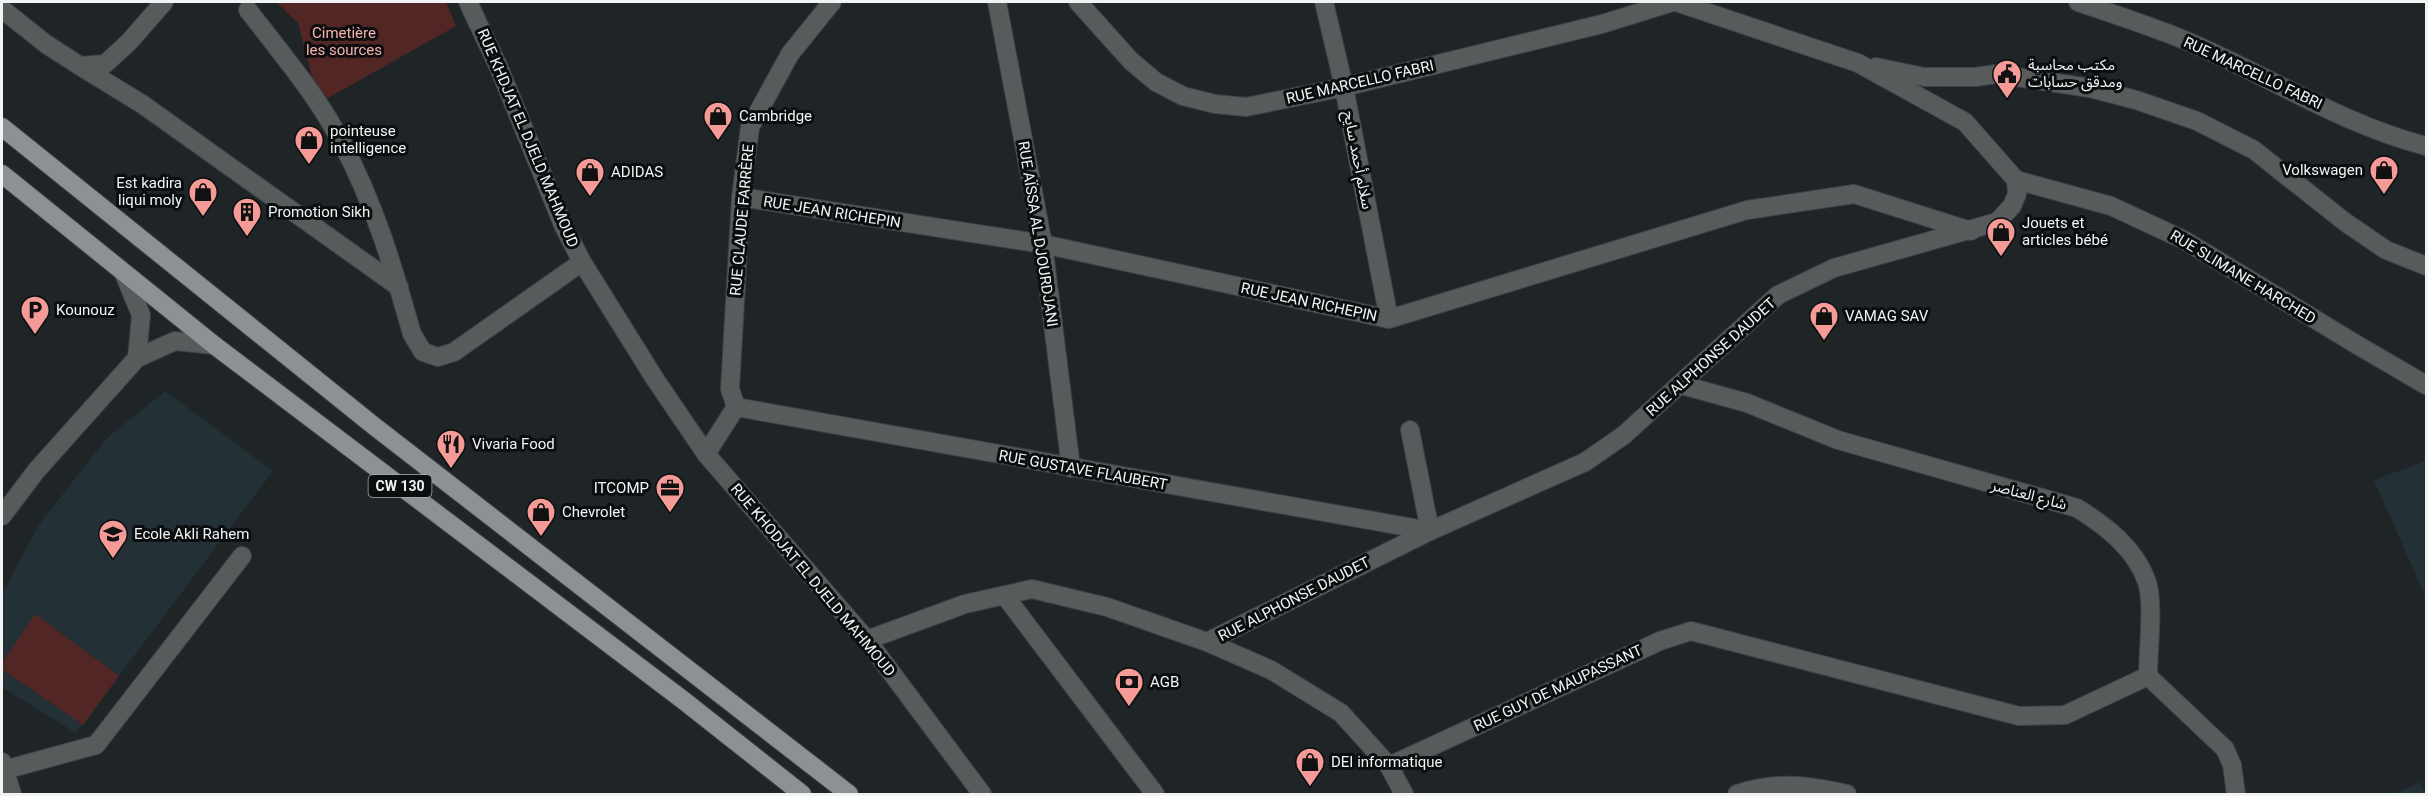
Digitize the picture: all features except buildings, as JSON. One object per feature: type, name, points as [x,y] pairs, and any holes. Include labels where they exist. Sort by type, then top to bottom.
[{"type":"main road","name":"CW 130","points":[[2,127],[374,426],[849,795]]},
{"type":"main road","name":"CW 130","points":[[2,174],[214,345],[684,700],[802,795]]},
{"type":"street","points":[[80,66],[105,64],[129,42],[164,2]]},
{"type":"street","name":"RUE KHDJAT EL DJELD MAHMOUD","points":[[468,2],[499,68],[564,227],[582,261],[655,379],[706,454]]},
{"type":"street","name":"RUE CLAUDE FARRÈRE","points":[[736,406],[730,389],[741,197],[750,127],[790,54],[832,2]]},
{"type":"street","name":"RUE AÏSSA AL DJOURDJANI","points":[[997,2],[1043,244],[1071,468]]},
{"type":"street","name":"RUE MARCELLO FABRI","points":[[1078,2],[1131,60],[1156,82],[1183,96],[1215,104],[1246,107],[1344,87],[1602,24],[1674,2]]},
{"type":"street","name":"سلالم أحمد سايح","points":[[1324,2],[1344,87],[1389,319]]},
{"type":"street","points":[[1674,2],[1858,63],[1924,77],[1975,77],[1996,74],[2090,88],[2136,100],[2197,121],[2254,150],[2344,222],[2386,250],[2427,266]]},
{"type":"street","name":"RUE MARCELLO FABRI","points":[[2078,2],[2183,39],[2331,110],[2405,141],[2427,146]]},
{"type":"street","points":[[2,9],[46,44],[142,104],[399,287]]},
{"type":"street","points":[[248,10],[297,73],[343,144],[376,217],[417,345],[423,352],[438,357],[454,351],[582,261]]},
{"type":"street","points":[[1858,63],[1965,122],[2016,180]]},
{"type":"street","name":"RUE ALPHONSE DAUDET","points":[[1207,642],[1430,531],[1585,462],[1624,435],[1682,385],[1778,295],[1799,283],[1869,257],[1971,231],[1997,222],[2012,206],[2017,194],[2016,180]]},
{"type":"street","name":"RUE SLIMANE HARCHED","points":[[2016,180],[2111,206],[2184,240],[2358,346],[2427,385]]},
{"type":"street","name":"RUE JEAN RICHEPIN","points":[[741,197],[1043,244],[1389,319],[1747,210],[1779,205],[1854,194],[1971,231]]},
{"type":"street","points":[[124,274],[141,315],[136,358]]},
{"type":"street","points":[[2,516],[36,471],[136,358],[175,341],[214,345]]},
{"type":"street","name":"شارع العناصر","points":[[1682,385],[1747,403],[1838,440],[2077,508],[2104,524],[2129,550],[2147,583],[2150,612],[2148,676]]},
{"type":"street","points":[[706,454],[736,406]]},
{"type":"street","name":"RUE GUSTAVE FLAUBERT","points":[[736,406],[1430,531]]},
{"type":"street","points":[[1410,430],[1430,531]]},
{"type":"street","name":"RUE KHODJAT EL DJELD MAHMOUD","points":[[706,454],[867,640],[982,795]]},
{"type":"street","points":[[12,795],[3,766],[96,745],[242,556]]},
{"type":"street","points":[[867,640],[965,604],[1032,590],[1107,607],[1207,642],[1271,670],[1341,713],[1389,766],[1404,795]]},
{"type":"street","points":[[1005,596],[1155,795]]},
{"type":"street","name":"RUE GUY DE MAUPASSANT","points":[[1389,766],[1660,641],[1691,631],[2019,716],[2065,715],[2148,676]]},
{"type":"street","points":[[2148,676],[2225,749],[2232,765],[2236,795]]},
{"type":"street","points":[[1737,795],[1753,789],[1786,784],[1847,795]]},
{"type":"shaded area","name":"Ecole Akli Rahem","points":[[165,391],[273,471],[76,733],[3,688],[2,594],[38,526],[106,439]]},
{"type":"shaded area","points":[[2426,461],[2426,598],[2374,480]]},
{"type":"shaded area","points":[[2420,782],[2426,794],[2394,794]]},
{"type":"green space","name":"Cimetière les sources","points":[[276,2],[446,2],[456,26],[319,103],[298,23]]},
{"type":"green space","points":[[35,614],[119,676],[83,725],[2,669],[2,663]]},
{"type":"place","name":"مكتب محاسبة ومدقق حسابات","points":[[2007,100]]},
{"type":"place","name":"Cambridge","points":[[718,142]]},
{"type":"place","name":"pointeuse intelligence","points":[[309,166]]},
{"type":"place","name":"Volkswagen","points":[[2384,196]]},
{"type":"place","name":"ADIDAS","points":[[590,198]]},
{"type":"place","name":"Est kadira liqui moly","points":[[203,218]]},
{"type":"place","name":"Promotion Sikh","points":[[247,238]]},
{"type":"place","name":"Jouets et articles bébé","points":[[2001,258]]},
{"type":"place","name":"Kounouz","points":[[35,336]]},
{"type":"place","name":"VAMAG SAV","points":[[1824,342]]},
{"type":"place","name":"Vivaria Food","points":[[451,470]]},
{"type":"place","name":"ITCOMP","points":[[670,514]]},
{"type":"place","name":"Chevrolet","points":[[541,538]]},
{"type":"place","name":"Ecole Akli Rahem","points":[[113,560]]},
{"type":"place","name":"AGB","points":[[1129,708]]},
{"type":"place","name":"DEI informatique","points":[[1310,788]]}]
